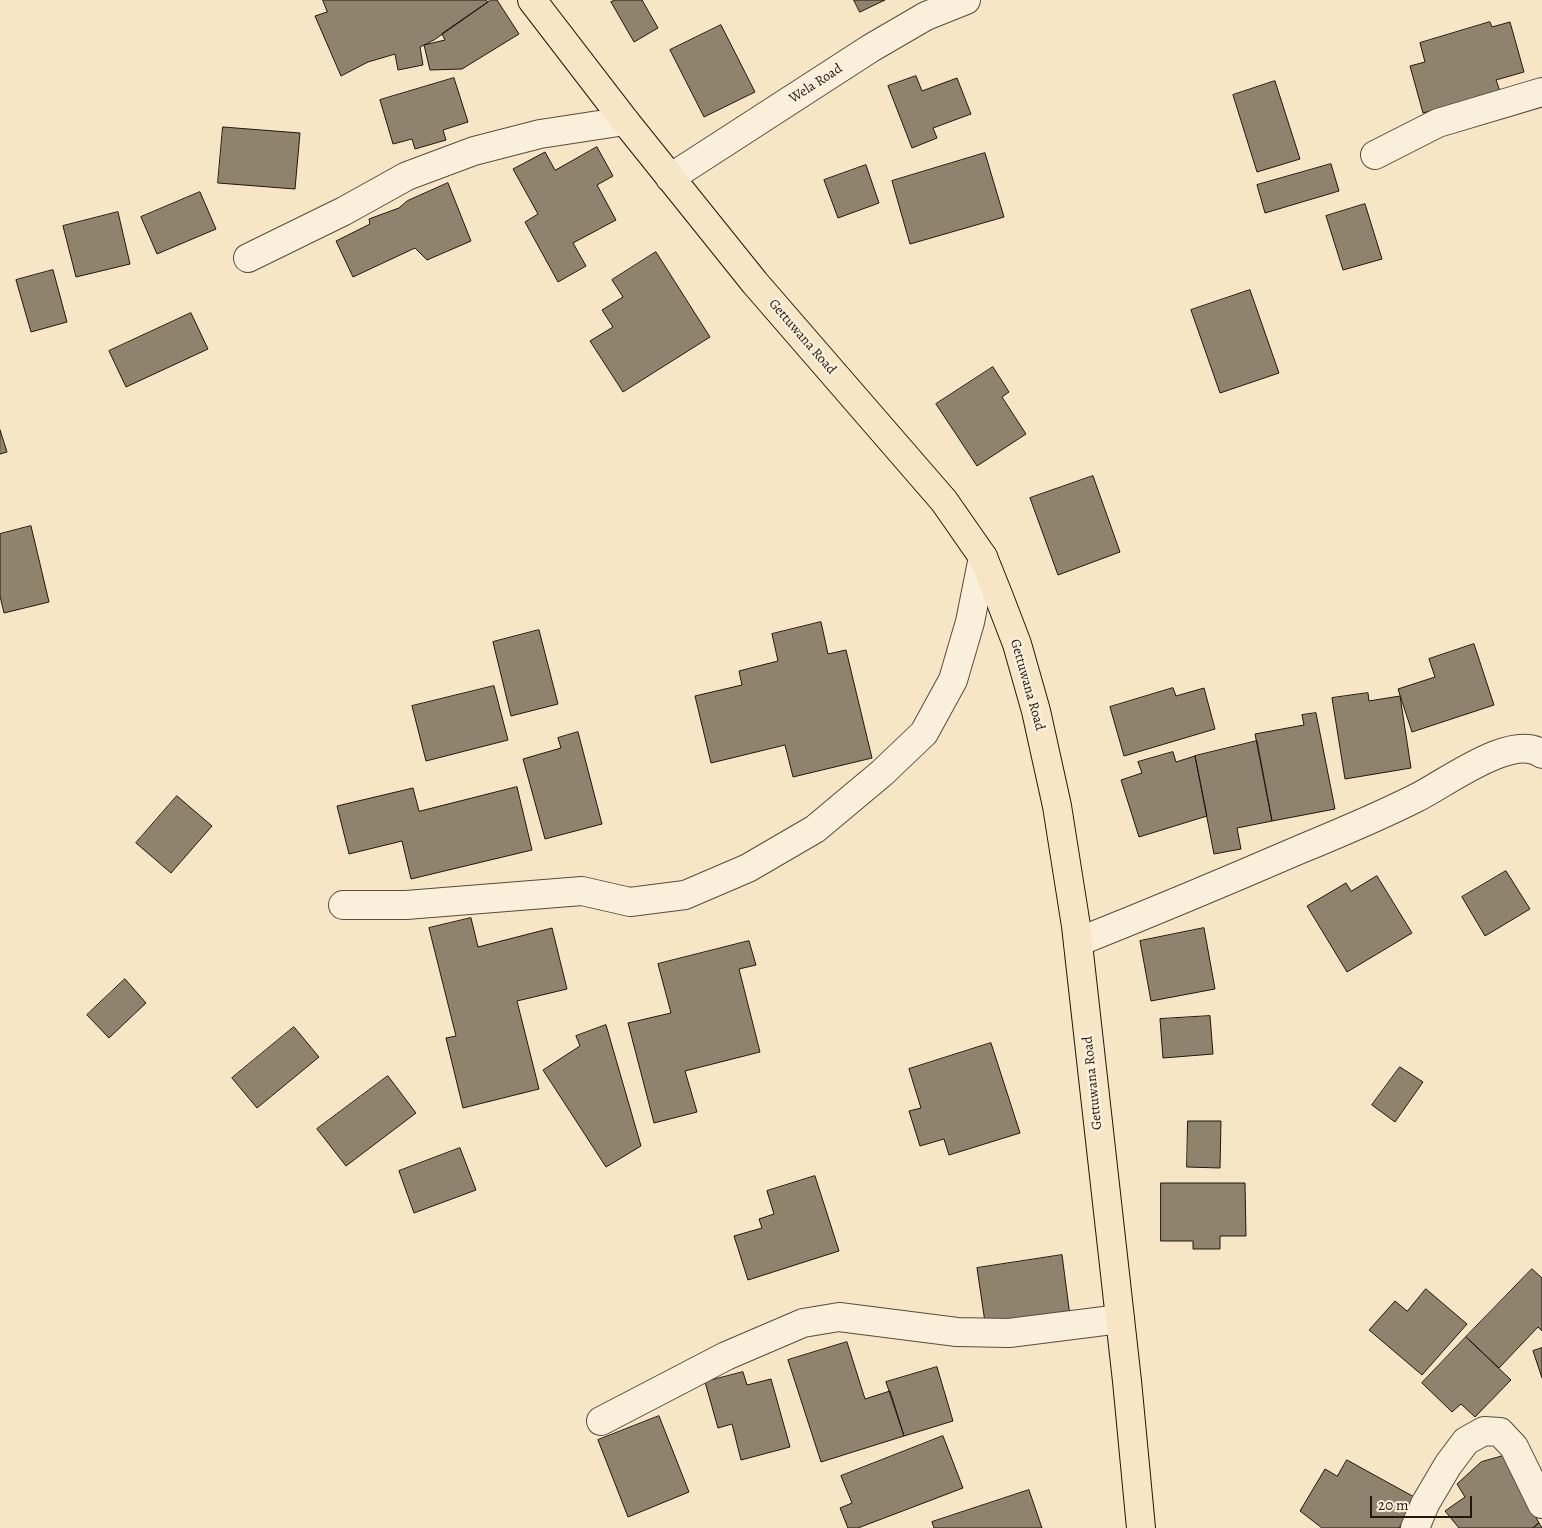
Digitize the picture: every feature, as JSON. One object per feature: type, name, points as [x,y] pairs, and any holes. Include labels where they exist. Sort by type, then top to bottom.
[{"type":"main road","name":"Gettuwana Road","points":[[532,0],[755,284],[944,501],[983,557],[1017,644],[1036,710],[1058,806],[1078,942],[1141,1528]]},
{"type":"street","name":"Wela Road","points":[[670,178],[871,48],[926,16],[966,0]]},
{"type":"street","points":[[1374,155],[1438,123],[1542,92]]},
{"type":"street","points":[[248,258],[344,212],[407,176],[466,154],[540,134],[625,120]]},
{"type":"street","points":[[343,905],[406,905],[582,891],[630,902],[685,895],[748,868],[815,829],[882,773],[924,733],[953,680],[970,622],[983,557]]},
{"type":"street","points":[[1078,942],[1188,898],[1377,817],[1417,798],[1497,753],[1519,748],[1542,754]]},
{"type":"street","points":[[601,1421],[726,1356],[803,1323],[839,1316],[957,1332],[1009,1333],[1120,1319]]},
{"type":"street","points":[[1415,1528],[1425,1504],[1448,1465],[1466,1441],[1484,1431],[1500,1432],[1514,1447],[1542,1504]]},
{"type":"building","points":[[323,0],[486,0],[488,2],[434,40],[420,47],[423,65],[398,70],[395,54],[368,62],[341,76],[315,16],[327,12]]},
{"type":"building","points":[[491,0],[497,0],[519,34],[462,69],[430,70],[424,45],[445,40],[442,34]]},
{"type":"building","points":[[616,0],[642,0],[658,28],[634,42],[611,2]]},
{"type":"building","points":[[854,0],[885,0],[860,12]]},
{"type":"building","points":[[1490,22],[1492,27],[1510,22],[1524,72],[1496,80],[1500,91],[1423,113],[1410,66],[1425,62],[1420,43]]},
{"type":"building","points":[[721,25],[755,92],[704,117],[670,50]]},
{"type":"building","points":[[916,76],[922,91],[957,78],[971,114],[933,128],[937,138],[912,148],[888,86]]},
{"type":"building","points":[[454,78],[468,122],[443,130],[446,140],[415,149],[412,139],[393,144],[380,100]]},
{"type":"building","points":[[1275,81],[1300,159],[1257,172],[1233,95]]},
{"type":"building","points":[[223,127],[300,133],[295,189],[218,183]]},
{"type":"building","points":[[597,147],[613,176],[597,185],[616,220],[573,243],[586,266],[558,282],[525,222],[538,214],[513,169],[545,152],[555,170]]},
{"type":"building","points":[[985,153],[1004,217],[910,244],[892,181]]},
{"type":"building","points":[[1331,164],[1339,191],[1265,213],[1257,185]]},
{"type":"building","points":[[866,165],[879,203],[838,218],[824,180]]},
{"type":"building","points":[[448,183],[471,241],[427,260],[415,248],[353,277],[336,241],[370,224],[369,219],[399,208],[407,201]]},
{"type":"building","points":[[200,192],[216,229],[157,254],[141,217]]},
{"type":"building","points":[[1365,204],[1382,259],[1343,270],[1326,216]]},
{"type":"building","points":[[118,212],[130,264],[76,277],[63,226]]},
{"type":"building","points":[[656,252],[710,337],[623,392],[590,341],[613,327],[602,310],[623,297],[612,280]]},
{"type":"building","points":[[53,270],[67,322],[31,332],[16,280]]},
{"type":"building","points":[[1250,290],[1279,373],[1220,393],[1191,310]]},
{"type":"building","points":[[191,313],[208,349],[126,387],[109,351]]},
{"type":"building","points":[[993,367],[1009,392],[1002,397],[1026,434],[977,466],[936,404]]},
{"type":"building","points":[[0,430],[7,452],[0,454]]},
{"type":"building","points":[[1093,476],[1120,552],[1058,575],[1030,498]]},
{"type":"building","points":[[31,526],[49,602],[4,613],[0,596],[0,534]]},
{"type":"building","points":[[821,622],[828,654],[846,650],[872,758],[793,777],[785,745],[711,763],[695,696],[742,685],[739,671],[778,661],[772,634]]},
{"type":"building","points":[[539,630],[558,704],[511,716],[493,642]]},
{"type":"building","points":[[1474,644],[1494,705],[1412,732],[1398,689],[1435,677],[1429,659]]},
{"type":"building","points":[[494,686],[508,740],[426,761],[412,706]]},
{"type":"building","points":[[1173,688],[1176,696],[1204,688],[1215,729],[1124,756],[1110,707]]},
{"type":"building","points":[[1368,693],[1369,701],[1400,696],[1411,768],[1345,779],[1332,698]]},
{"type":"building","points":[[1316,713],[1335,809],[1272,821],[1255,734],[1304,725],[1302,715]]},
{"type":"building","points":[[578,732],[602,824],[545,839],[523,759],[561,748],[558,738]]},
{"type":"building","points":[[1257,741],[1272,821],[1237,828],[1241,849],[1214,854],[1195,756]]},
{"type":"building","points":[[1173,752],[1176,762],[1195,756],[1207,816],[1139,837],[1121,780],[1142,773],[1138,762]]},
{"type":"building","points":[[517,787],[532,850],[411,879],[402,841],[349,854],[337,806],[413,788],[419,811]]},
{"type":"building","points":[[177,796],[212,826],[171,873],[136,843]]},
{"type":"building","points":[[1506,871],[1530,909],[1485,936],[1462,897]]},
{"type":"building","points":[[1377,876],[1412,933],[1347,972],[1307,906],[1346,883],[1351,891]]},
{"type":"building","points":[[471,918],[478,947],[552,928],[567,989],[517,1001],[539,1089],[463,1108],[446,1038],[456,1036],[429,928]]},
{"type":"building","points":[[1204,928],[1215,989],[1151,1001],[1140,941]]},
{"type":"building","points":[[749,941],[756,965],[739,969],[760,1052],[685,1071],[697,1112],[654,1123],[628,1023],[671,1013],[658,964]]},
{"type":"building","points":[[125,979],[146,1003],[109,1038],[87,1015]]},
{"type":"building","points":[[1210,1016],[1213,1054],[1163,1058],[1160,1019]]},
{"type":"building","points":[[606,1025],[641,1146],[606,1167],[543,1070],[580,1046],[576,1036]]},
{"type":"building","points":[[294,1027],[319,1057],[257,1108],[232,1078]]},
{"type":"building","points":[[991,1043],[1020,1133],[949,1155],[944,1139],[920,1146],[909,1111],[921,1108],[909,1069]]},
{"type":"building","points":[[1400,1067],[1423,1082],[1395,1122],[1372,1105]]},
{"type":"building","points":[[388,1076],[416,1113],[346,1166],[317,1129]]},
{"type":"building","points":[[1188,1121],[1221,1121],[1220,1168],[1187,1167]]},
{"type":"building","points":[[460,1148],[476,1190],[414,1213],[399,1171]]},
{"type":"building","points":[[815,1176],[839,1251],[748,1280],[734,1236],[762,1228],[759,1219],[774,1214],[767,1191]]},
{"type":"building","points":[[1161,1183],[1245,1183],[1246,1236],[1220,1236],[1220,1249],[1193,1249],[1193,1241],[1161,1241]]},
{"type":"building","points":[[1062,1255],[1070,1316],[986,1329],[977,1268]]},
{"type":"building","points":[[1532,1269],[1542,1278],[1542,1331],[1538,1327],[1499,1368],[1466,1337]]},
{"type":"building","points":[[1426,1289],[1467,1324],[1422,1375],[1369,1330],[1395,1301],[1407,1311]]},
{"type":"building","points":[[1466,1337],[1511,1380],[1475,1417],[1461,1404],[1452,1412],[1422,1383]]},
{"type":"building","points":[[847,1342],[865,1399],[890,1391],[904,1436],[821,1462],[788,1360]]},
{"type":"building","points":[[1542,1348],[1542,1378],[1533,1351]]},
{"type":"building","points":[[937,1367],[953,1421],[904,1436],[886,1382]]},
{"type":"building","points":[[743,1372],[747,1385],[771,1379],[790,1447],[741,1460],[732,1424],[718,1428],[705,1382]]},
{"type":"building","points":[[659,1416],[689,1492],[628,1517],[598,1440]]},
{"type":"building","points":[[943,1436],[963,1488],[858,1528],[848,1528],[840,1508],[852,1503],[841,1476]]},
{"type":"building","points":[[1503,1456],[1539,1523],[1533,1528],[1459,1528],[1445,1511],[1465,1497],[1457,1484],[1481,1462]]},
{"type":"building","points":[[1347,1460],[1416,1498],[1399,1528],[1322,1528],[1300,1511],[1325,1469],[1337,1476]]},
{"type":"building","points":[[1029,1490],[1042,1528],[934,1528],[932,1522]]},
{"type":"building","points":[[1539,1523],[1542,1528],[1533,1528]]}]
